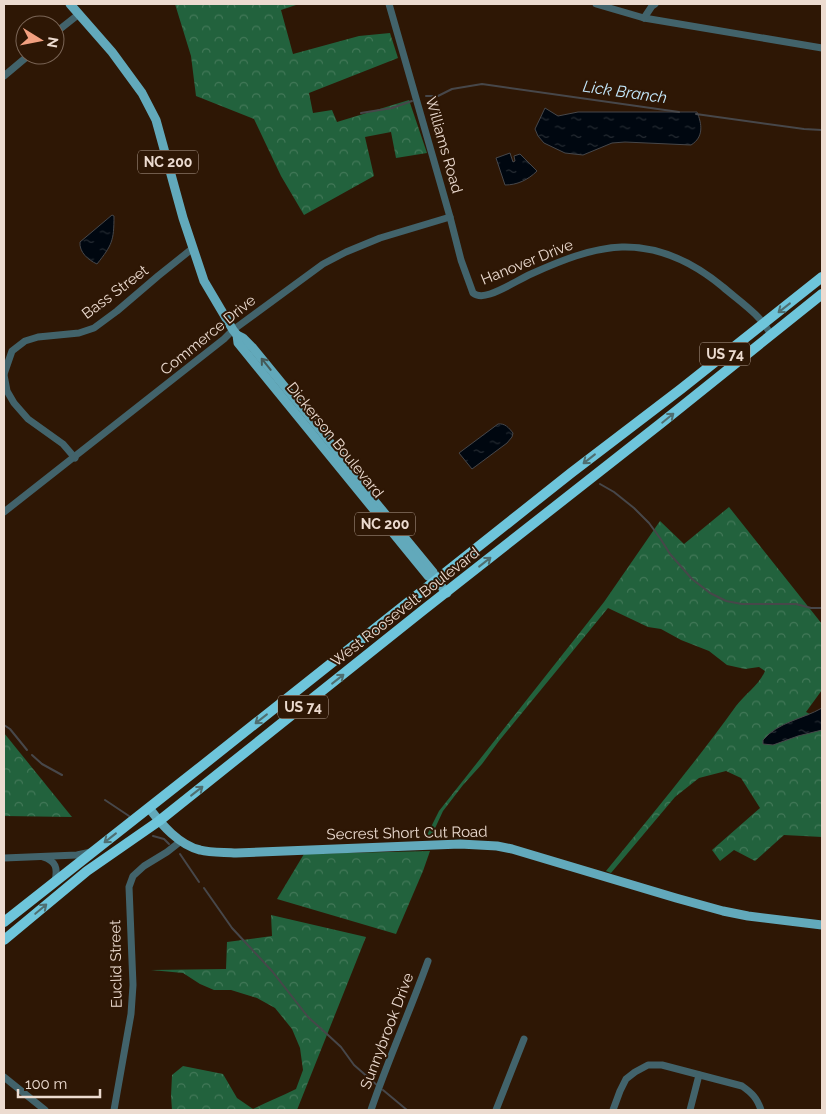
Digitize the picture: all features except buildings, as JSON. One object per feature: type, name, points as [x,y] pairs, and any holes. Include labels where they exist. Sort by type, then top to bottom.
[{"type":"highway","name":"West Roosevelt Boulevard","points":[[4,922],[571,473],[649,414],[822,277]]},
{"type":"highway","name":"West Roosevelt Boulevard","points":[[4,940],[87,871],[159,821],[822,294]]},
{"type":"highway","points":[[598,473],[649,424],[652,419],[649,414]]},
{"type":"main road","name":"Dickerson Boulevard","points":[[70,4],[112,52],[136,84],[156,120],[181,210],[204,282],[235,333],[238,343],[428,576],[436,580]]},
{"type":"main road","name":"Dickerson Boulevard","points":[[235,333],[253,348],[336,449],[363,487],[433,572],[436,580],[447,593]]},
{"type":"main road","name":"NC 200","points":[[336,464],[359,486],[363,487]]},
{"type":"main road","name":"Secrest Short Cut Road","points":[[148,808],[181,841],[202,851],[236,852],[460,844],[497,846],[723,911],[822,925]]},
{"type":"street","name":"Williams Road","points":[[390,4],[461,260],[473,293]]},
{"type":"street","points":[[596,4],[644,18],[822,48]]},
{"type":"street","points":[[644,18],[655,4]]},
{"type":"street","points":[[65,25],[79,14]]},
{"type":"street","points":[[4,76],[17,65]]},
{"type":"street","name":"Commerce Drive","points":[[4,512],[323,264],[380,238],[450,217]]},
{"type":"street","name":"Hanover Drive","points":[[473,293],[477,296],[491,294],[531,274],[585,254],[624,247],[648,249],[663,253],[697,268],[742,303],[764,324],[771,335]]},
{"type":"street","name":"Bass Street","points":[[75,458],[63,444],[28,419],[14,403],[7,391],[4,375],[12,351],[25,341],[38,336],[79,333],[94,328],[193,248]]},
{"type":"street","name":"Euclid Street","points":[[114,1110],[132,1003],[129,887],[134,876],[144,866],[181,841]]},
{"type":"street","points":[[4,858],[77,855],[93,852]]},
{"type":"street","points":[[40,857],[50,860],[55,865],[57,872],[56,881]]},
{"type":"street","name":"Sunnybrook Drive","points":[[371,1110],[428,961]]},
{"type":"street","points":[[496,1110],[524,1039]]},
{"type":"street","points":[[613,1110],[626,1079],[648,1065],[662,1066],[742,1086],[752,1094],[761,1110]]},
{"type":"street","points":[[690,1110],[699,1076]]},
{"type":"street","points":[[4,1077],[45,1110]]},
{"type":"green space","points":[[175,4],[299,4],[281,10],[293,54],[359,36],[390,33],[398,58],[309,93],[313,113],[332,110],[337,122],[409,100],[427,153],[396,158],[391,132],[365,137],[374,176],[304,215],[281,176],[254,119],[196,96],[191,56]]},
{"type":"green space","points":[[729,507],[822,624],[822,690],[806,712],[822,720],[822,837],[784,835],[755,861],[734,850],[720,861],[712,850],[760,808],[741,778],[726,771],[699,778],[675,797],[611,873],[606,871],[736,706],[759,681],[765,671],[759,667],[745,669],[727,665],[709,651],[681,640],[661,629],[648,627],[608,608],[463,785],[443,811],[431,837],[426,837],[439,811],[604,602],[660,521],[684,544]]},
{"type":"green space","points":[[4,733],[72,817],[4,816]]},
{"type":"green space","points":[[430,851],[396,934],[277,899],[304,854]]},
{"type":"green space","points":[[271,915],[366,937],[297,1110],[172,1110],[172,1075],[183,1066],[223,1074],[237,1098],[253,1109],[296,1089],[303,1070],[300,1048],[292,1029],[275,1008],[257,998],[231,990],[214,990],[183,973],[151,970],[226,969],[227,942],[272,936]]},
{"type":"water","points":[[545,108],[558,116],[578,112],[697,112],[701,130],[698,138],[691,145],[625,142],[612,143],[583,155],[565,153],[544,143],[538,136],[535,129]]},
{"type":"water","points":[[510,153],[513,162],[515,161],[514,156],[520,154],[537,171],[522,181],[505,185],[496,158]]},
{"type":"water","points":[[112,215],[114,216],[113,237],[106,252],[97,264],[85,255],[81,249],[80,242]]},
{"type":"water","points":[[498,424],[503,424],[508,428],[513,433],[512,437],[507,443],[472,469],[459,453]]},
{"type":"water","points":[[822,708],[822,730],[773,745],[763,744],[763,740],[776,729]]},
{"type":"waterway","name":"Lick Branch","points":[[426,96],[438,96],[452,89],[482,84],[679,112]]},
{"type":"waterway","name":"Lick Branch","points":[[361,113],[392,108],[412,101]]},
{"type":"waterway","name":"Lick Branch","points":[[696,114],[822,130]]},
{"type":"waterway","points":[[600,484],[614,492],[634,508],[649,523],[670,554],[692,579],[710,593],[726,601],[742,604],[796,604],[811,608],[821,608]]},
{"type":"waterway","points":[[4,725],[10,729],[27,750]]},
{"type":"waterway","points":[[32,755],[42,764],[62,775]]},
{"type":"waterway","points":[[105,800],[129,816]]},
{"type":"waterway","points":[[153,836],[164,839],[169,844]]},
{"type":"waterway","points":[[180,854],[199,882]]},
{"type":"waterway","points":[[204,888],[232,928],[272,971],[308,1017],[341,1047],[354,1065],[378,1086]]},
{"type":"waterway","points":[[383,1090],[407,1110]]}]
